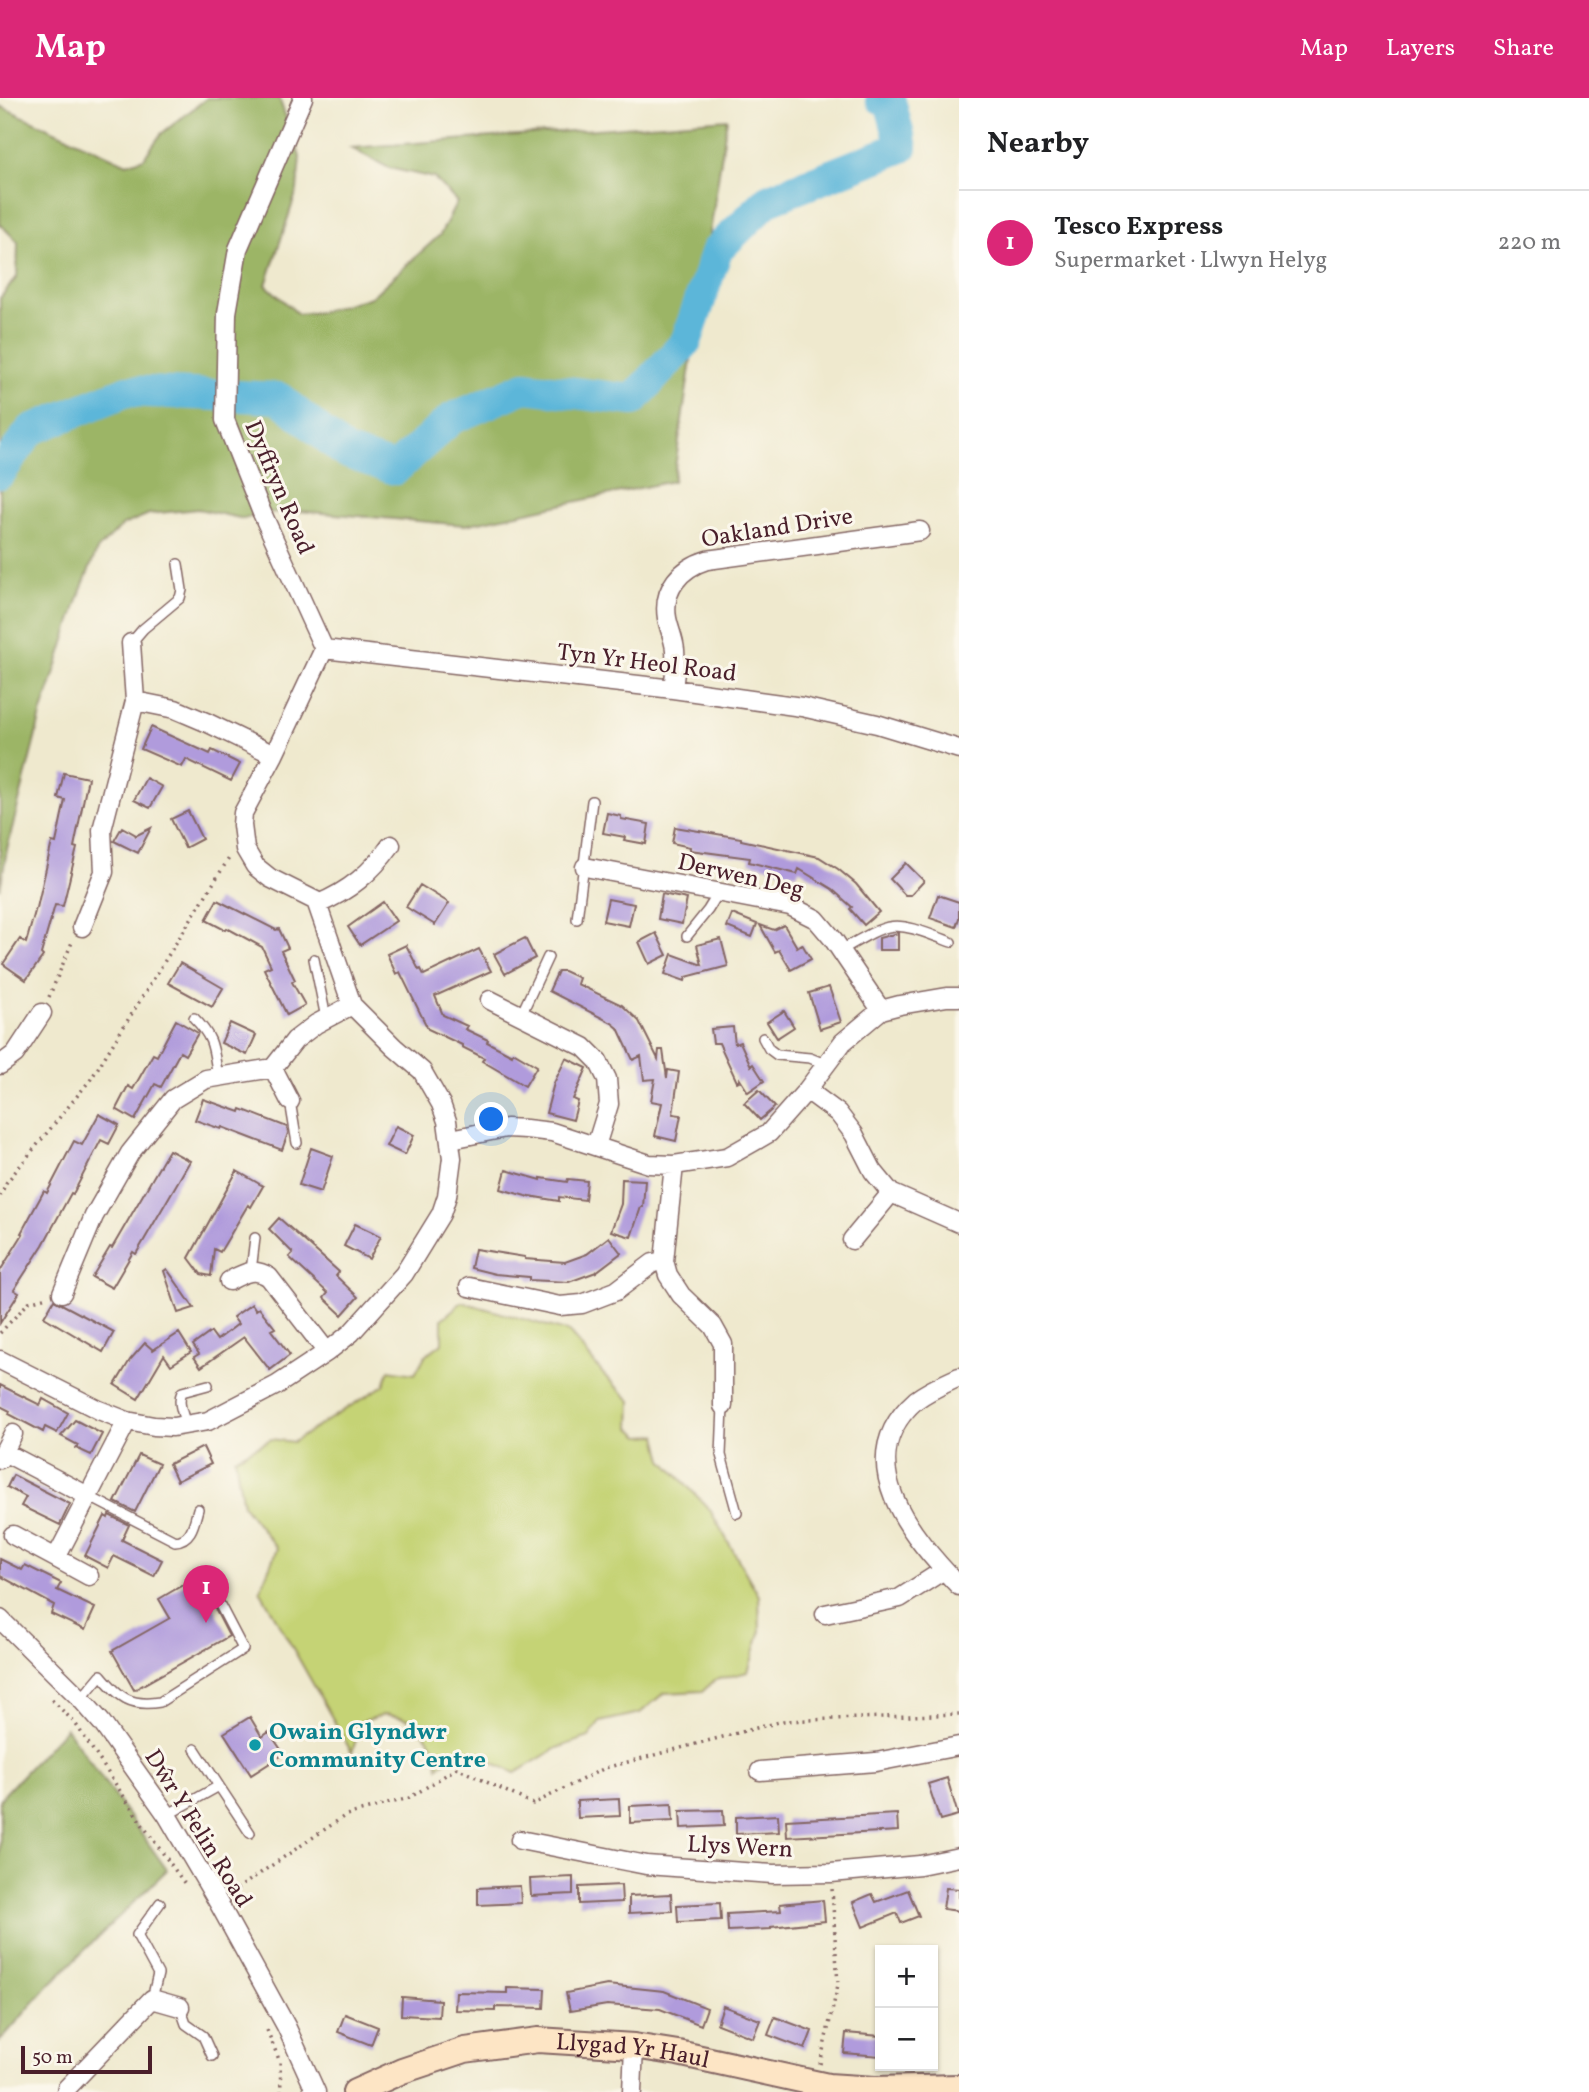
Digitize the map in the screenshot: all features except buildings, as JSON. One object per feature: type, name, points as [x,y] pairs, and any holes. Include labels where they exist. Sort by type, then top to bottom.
[{"type":"street","name":"Dyffryn Road","points":[[303,98],[239,249],[228,313],[225,420],[261,513],[324,649]]},
{"type":"street","name":"Oakland Drive","points":[[673,689],[675,649],[667,618],[667,600],[673,583],[688,568],[707,560],[920,531]]},
{"type":"street","points":[[82,927],[104,872],[102,830],[135,701],[131,643]]},
{"type":"street","name":"Tyn Yr Heol Road","points":[[324,649],[673,689],[802,708],[877,724],[959,749]]},
{"type":"street","points":[[0,1360],[99,1410],[127,1421],[154,1426],[208,1421],[277,1385],[351,1333],[404,1274],[441,1214],[451,1177],[451,1139],[441,1104],[422,1072],[352,1005],[318,904],[262,873],[245,849],[242,837],[243,813],[274,755],[324,649]]},
{"type":"street","points":[[135,701],[175,709],[274,755]]},
{"type":"street","points":[[318,904],[338,896],[363,879],[391,845]]},
{"type":"street","name":"Derwen Deg","points":[[585,867],[790,906],[816,919],[833,939],[881,1010]]},
{"type":"street","points":[[451,1139],[506,1128],[526,1129],[552,1132],[649,1164],[674,1166],[727,1157],[769,1133],[807,1090],[843,1042],[881,1010],[900,1004],[959,997]]},
{"type":"street","points":[[490,1000],[584,1047],[598,1061],[609,1091],[609,1104],[596,1146]]},
{"type":"street","points":[[62,1293],[94,1216],[131,1153],[173,1099],[206,1079],[273,1068],[295,1040],[326,1018],[352,1005]]},
{"type":"street","points":[[0,1065],[15,1054],[42,1013]]},
{"type":"street","points":[[273,1068],[290,1101]]},
{"type":"street","points":[[807,1090],[838,1113],[854,1134],[873,1171],[891,1194],[959,1223]]},
{"type":"street","points":[[674,1166],[664,1261],[668,1275],[681,1295],[713,1326],[723,1344],[723,1406]]},
{"type":"street","points":[[852,1240],[891,1194]]},
{"type":"street","points":[[469,1287],[560,1306],[582,1304],[616,1291],[653,1263],[664,1261]]},
{"type":"street","points":[[229,1281],[251,1271],[269,1277],[327,1352]]},
{"type":"street","points":[[959,1377],[929,1391],[907,1410],[892,1435],[886,1464],[887,1479],[896,1505],[959,1586]]},
{"type":"street","points":[[56,1558],[127,1421]]},
{"type":"street","points":[[13,1434],[2,1456],[88,1496]]},
{"type":"street","points":[[13,1535],[89,1576]]},
{"type":"street","points":[[825,1614],[900,1598],[944,1570]]},
{"type":"street","name":"Dŵr Y Felin Road","points":[[0,1619],[102,1723],[167,1815],[286,2026],[316,2092]]},
{"type":"street","points":[[760,1771],[876,1762],[959,1746]]},
{"type":"street","name":"Llys Wern","points":[[520,1840],[646,1865],[774,1874],[920,1865],[959,1857]]},
{"type":"street","points":[[66,2092],[152,1999],[180,2007]]},
{"type":"street","name":"Llygad Yr Haul","points":[[355,2092],[402,2071],[465,2049],[538,2040],[634,2046],[678,2053],[824,2087],[876,2090],[953,2089]]},
{"type":"street","points":[[632,2092],[634,2046]]},
{"type":"lane","points":[[131,643],[157,616],[180,598],[182,590],[178,564]]},
{"type":"lane","points":[[577,919],[592,802]]},
{"type":"lane","points":[[687,936],[719,892]]},
{"type":"lane","points":[[840,951],[884,926],[900,925],[951,942]]},
{"type":"lane","points":[[521,1015],[548,957]]},
{"type":"lane","points":[[314,959],[326,1018]]},
{"type":"lane","points":[[194,1018],[208,1031],[218,1077]]},
{"type":"lane","points":[[763,1038],[769,1049],[777,1055],[810,1058],[825,1064]]},
{"type":"lane","points":[[290,1101],[297,1143]]},
{"type":"lane","points":[[251,1271],[255,1238]]},
{"type":"lane","points":[[186,1425],[180,1394],[208,1385]]},
{"type":"lane","points":[[723,1406],[721,1455],[737,1513]]},
{"type":"lane","points":[[88,1496],[175,1541],[182,1541],[188,1536],[198,1509]]},
{"type":"lane","points":[[81,1699],[101,1675],[113,1690],[134,1703],[160,1702],[243,1648],[208,1582]]},
{"type":"lane","points":[[195,1749],[250,1833]]},
{"type":"lane","points":[[167,1815],[219,1786]]},
{"type":"lane","points":[[152,1999],[158,1974],[136,1935],[160,1903]]},
{"type":"lane","points":[[180,2007],[186,2024],[203,2036],[212,2056]]},
{"type":"path","points":[[0,1196],[6,1183],[91,1079],[233,852],[245,849]]},
{"type":"path","points":[[42,1013],[77,931],[82,927]]},
{"type":"path","points":[[0,1333],[29,1302],[62,1293]]},
{"type":"path","points":[[52,1700],[75,1723],[187,1887]]},
{"type":"path","points":[[218,1902],[346,1815],[409,1798],[457,1768],[533,1804],[605,1768],[783,1721],[959,1714]]},
{"type":"path","points":[[824,2087],[838,1985],[831,1872]]},
{"type":"path","points":[[265,2025],[280,2062],[281,2092]]},
{"type":"green space","points":[[207,98],[279,98],[300,157],[297,190],[266,285],[298,314],[320,312],[371,297],[440,235],[457,202],[434,178],[389,168],[351,148],[727,119],[673,481],[465,525],[299,511],[262,513],[244,519],[198,509],[149,514],[123,525],[97,550],[81,590],[41,715],[7,849],[0,889],[0,298],[17,277],[18,242],[0,224],[0,106],[127,164],[144,158],[161,134]]},
{"type":"green space","points":[[462,1302],[569,1332],[604,1375],[631,1401],[630,1427],[640,1436],[657,1435],[663,1460],[710,1510],[759,1596],[760,1633],[748,1672],[715,1680],[703,1691],[664,1693],[640,1713],[600,1722],[589,1737],[557,1748],[515,1773],[463,1748],[438,1767],[436,1749],[414,1720],[385,1714],[361,1722],[352,1753],[260,1590],[277,1549],[243,1505],[235,1458],[271,1439],[293,1442],[384,1385],[389,1370],[415,1374],[425,1356],[442,1343],[442,1319]]},
{"type":"green space","points":[[66,1728],[167,1870],[48,1986],[0,2041],[0,1799]]},
{"type":"waterway","points":[[0,473],[31,430],[127,391],[279,398],[345,452],[395,469],[451,419],[525,387],[633,400],[686,342],[717,250],[768,200],[902,147],[890,101],[881,98]]},
{"type":"place","name":"Tesco Express","points":[[206,1623]]},
{"type":"place","name":"Owain Glyndwr Community Centre","points":[[255,1745]]}]
